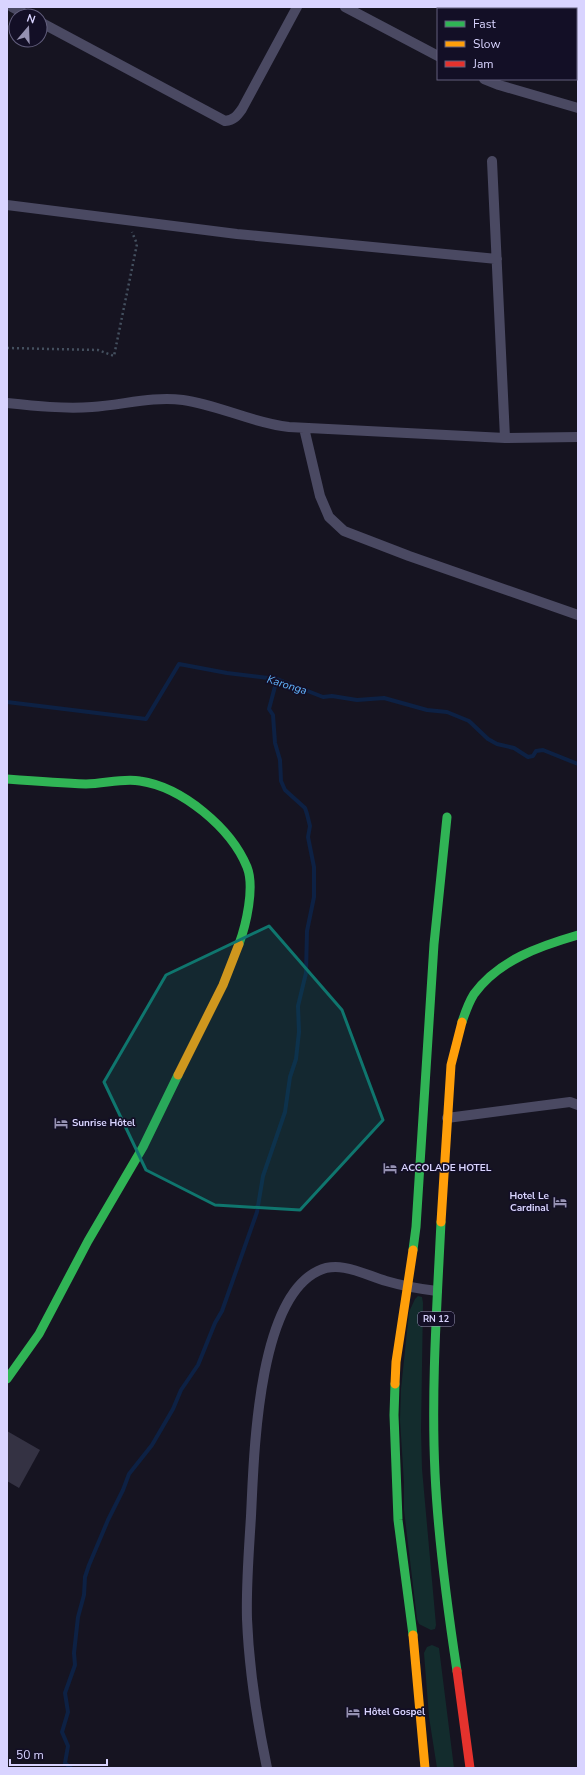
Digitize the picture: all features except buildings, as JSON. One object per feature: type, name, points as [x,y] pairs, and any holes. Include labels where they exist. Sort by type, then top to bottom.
[{"type":"street","points":[[48,26],[225,121],[231,121],[242,109],[297,7]]},
{"type":"street","points":[[345,7],[437,55]]},
{"type":"street","points":[[486,80],[499,86],[578,108]]},
{"type":"street","points":[[492,162],[505,438]]},
{"type":"street","points":[[7,205],[237,234],[497,259]]},
{"type":"street","points":[[7,403],[41,406],[92,407],[147,399],[182,400],[207,405],[272,426],[505,438],[578,437]]},
{"type":"street","points":[[304,428],[320,496],[329,517],[344,531],[409,556],[578,615]]},
{"type":"street","points":[[7,779],[87,784],[114,781],[140,781],[160,787],[186,799],[213,819],[232,843],[246,868],[250,896],[246,928],[224,985],[143,1147],[88,1240],[39,1334],[7,1379]]},
{"type":"street","points":[[425,1768],[413,1638],[398,1520],[394,1415],[396,1362],[416,1227],[434,944],[447,816]]},
{"type":"street","name":"RN 12","points":[[470,1768],[448,1614],[439,1536],[434,1413],[437,1291],[451,1065],[457,1033],[472,996],[492,974],[514,959],[537,948],[578,935]]},
{"type":"street","points":[[447,1118],[570,1102],[578,1105]]},
{"type":"street","points":[[267,1768],[253,1678],[247,1618],[254,1452],[261,1389],[271,1345],[279,1320],[291,1298],[307,1276],[320,1270],[334,1267],[347,1268],[408,1286],[437,1291]]},
{"type":"path","points":[[7,348],[98,350],[114,356],[137,244],[126,220]]},
{"type":"highlighted area","points":[[269,926],[342,1010],[383,1120],[300,1210],[215,1205],[146,1170],[104,1082],[166,975]]},
{"type":"green space","points":[[418,1296],[422,1297],[423,1303],[421,1430],[422,1469],[436,1625],[435,1629],[431,1630],[419,1624],[417,1619],[404,1510],[400,1420],[401,1389],[409,1312]]},
{"type":"green space","points":[[432,1645],[439,1648],[454,1768],[437,1768],[429,1717],[424,1653],[427,1647]]},
{"type":"waterway","name":"Karonga","points":[[7,702],[146,719],[179,664],[227,673],[277,679],[323,697],[332,696],[357,700],[384,698],[427,710],[447,712],[469,721],[488,739],[497,744],[514,748],[528,757],[533,756],[536,751],[543,750],[578,764]]},
{"type":"waterway","points":[[71,1768],[65,1763],[68,1746],[62,1732],[68,1712],[65,1693],[75,1665],[74,1653],[78,1617],[84,1595],[85,1577],[108,1520],[129,1474],[152,1445],[173,1409],[181,1390],[198,1365],[215,1323],[222,1311],[257,1212],[263,1176],[285,1112],[290,1077],[296,1059],[299,1032],[298,1006],[306,973],[307,931],[314,897],[314,867],[308,837],[310,826],[305,808],[285,790],[281,781],[280,760],[275,743],[273,715],[269,709],[277,679]]},
{"type":"traffic: fast","points":[[7,779],[86,784],[133,780],[156,785],[172,791],[188,801],[217,824],[240,852],[247,867],[250,885],[249,906],[239,944]]},
{"type":"traffic: fast","points":[[413,1250],[416,1227],[434,944],[447,817]]},
{"type":"traffic: fast","points":[[462,1022],[474,994],[495,972],[521,956],[549,944],[578,935]]},
{"type":"traffic: fast","points":[[7,1379],[39,1334],[88,1241],[143,1147],[178,1075]]},
{"type":"traffic: fast","points":[[441,1222],[434,1379],[435,1473],[443,1572],[457,1671]]},
{"type":"traffic: fast","points":[[395,1384],[394,1415],[398,1520],[413,1635]]},
{"type":"traffic: slow","points":[[178,1075],[223,985],[239,944]]},
{"type":"traffic: slow","points":[[441,1222],[451,1065],[462,1022]]},
{"type":"traffic: slow","points":[[395,1384],[396,1362],[413,1250]]},
{"type":"traffic: slow","points":[[413,1635],[425,1768]]},
{"type":"traffic: jam","points":[[457,1671],[470,1768]]},
{"type":"place","name":"Sunrise Hôtel","points":[[61,1123]]},
{"type":"place","name":"ACCOLADE HOTEL","points":[[390,1168]]},
{"type":"place","name":"Hotel Le Cardinal","points":[[560,1202]]},
{"type":"place","name":"Hôtel Gospel","points":[[353,1712]]}]
